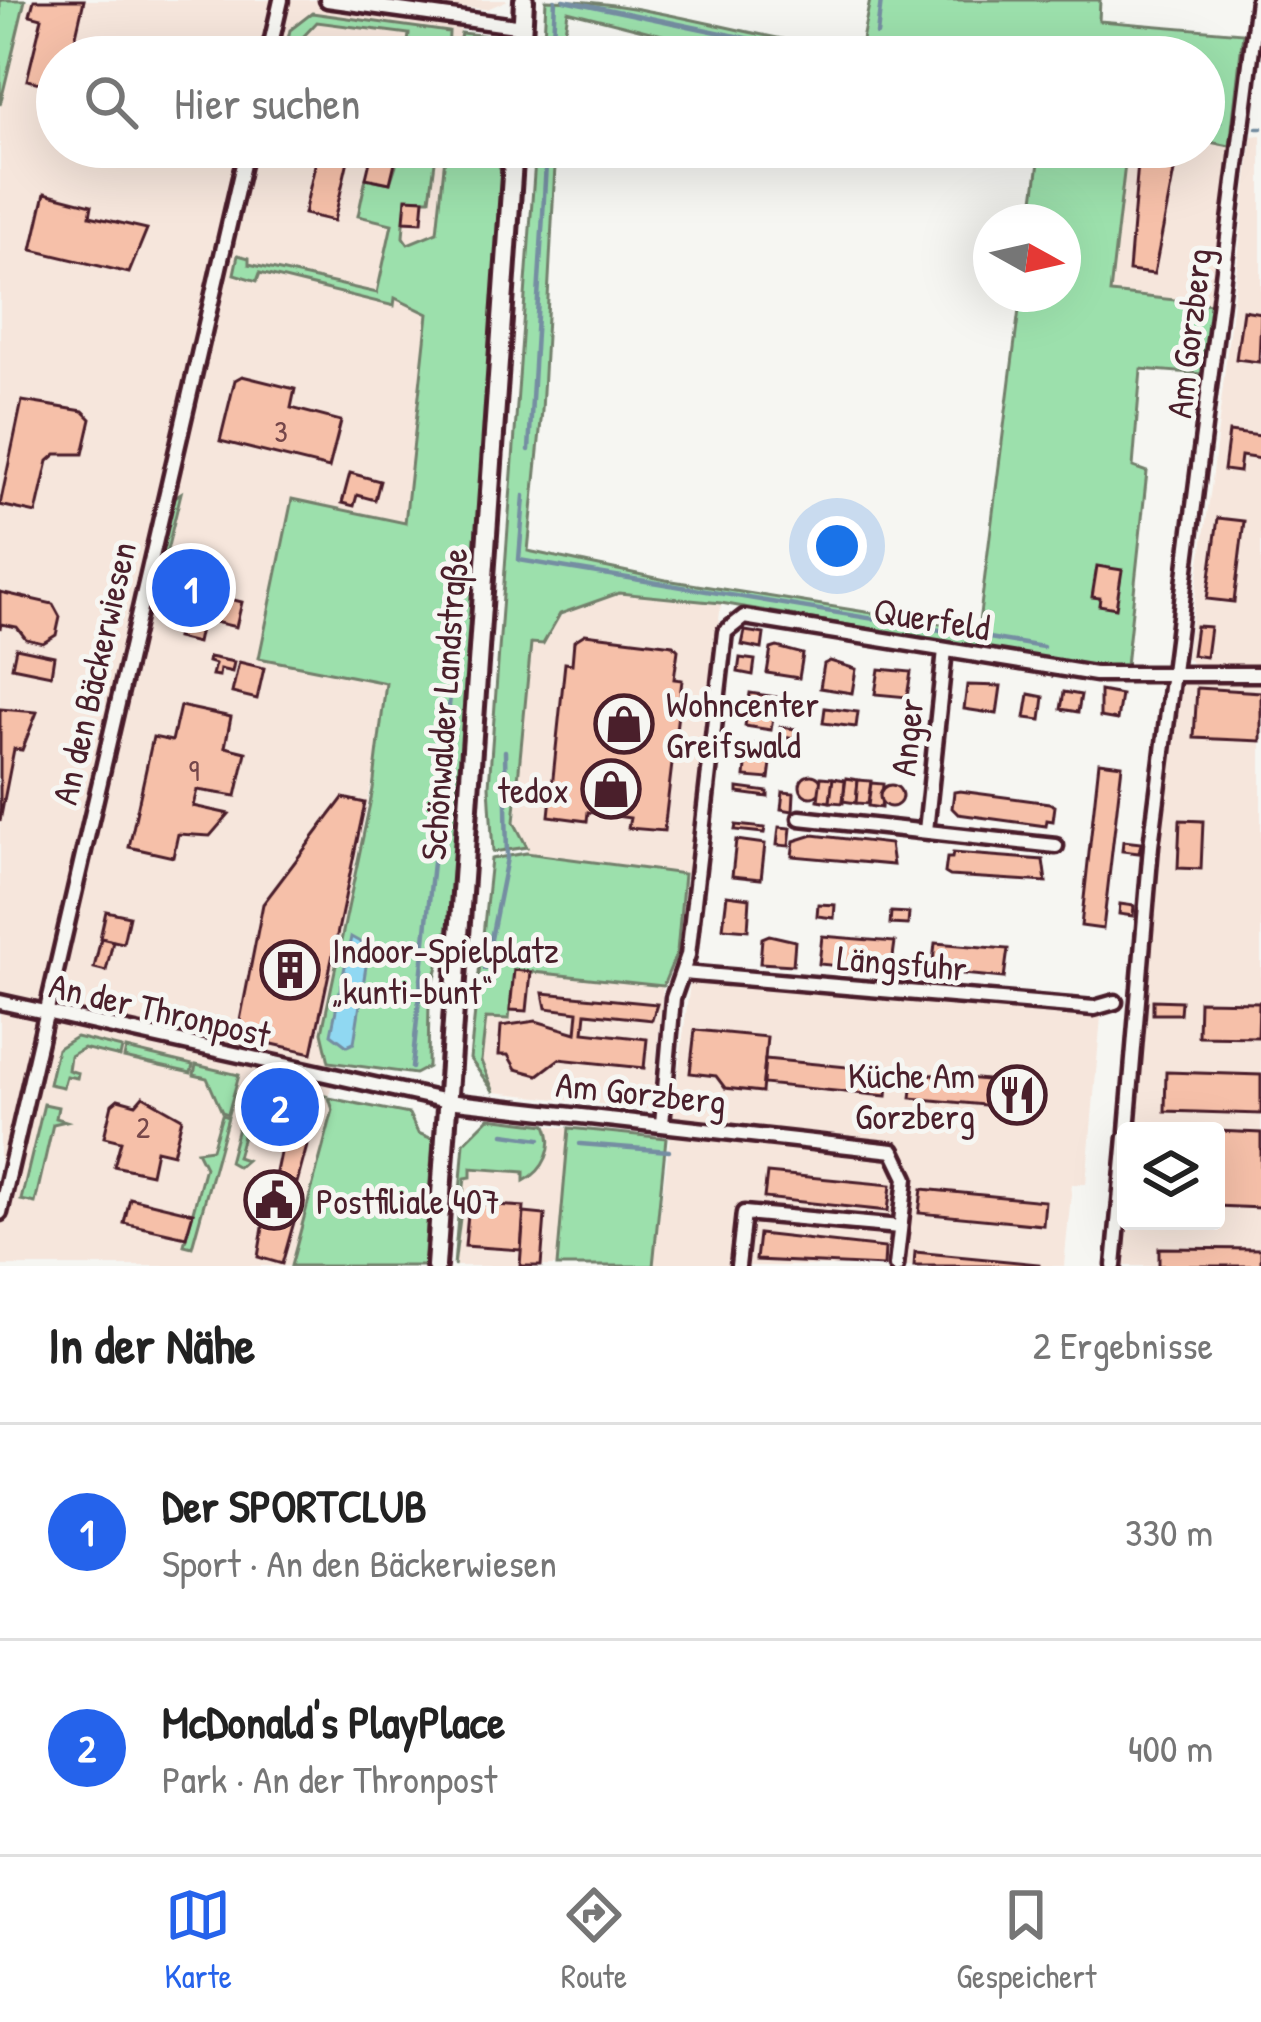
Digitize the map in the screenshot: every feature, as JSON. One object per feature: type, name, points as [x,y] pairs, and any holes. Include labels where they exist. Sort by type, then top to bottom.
[{"type":"main road","points":[[522,36],[524,0]]},
{"type":"main road","name":"Schönwalder Landstraße","points":[[436,1266],[513,168]]},
{"type":"street","points":[[273,36],[281,0]]},
{"type":"street","points":[[327,0],[523,27]]},
{"type":"street","name":"Am Gorzberg","points":[[1127,1122],[1151,846],[1258,0]]},
{"type":"street","name":"An den Bäckerwiesen","points":[[0,1214],[242,168]]},
{"type":"street","name":"Querfeld","points":[[682,973],[688,956],[725,632],[733,621],[744,617],[1094,674],[1174,673]]},
{"type":"street","name":"Anger","points":[[926,831],[945,650]]},
{"type":"street","points":[[1174,673],[1261,674]]},
{"type":"street","name":"Anger","points":[[800,818],[1056,846]]},
{"type":"street","points":[[662,1124],[673,998],[682,973]]},
{"type":"street","name":"Längsfuhr","points":[[682,973],[1094,1008],[1115,1002]]},
{"type":"street","name":"An der Thronpost","points":[[0,1002],[447,1100]]},
{"type":"street","name":"Am Gorzberg","points":[[447,1100],[893,1151],[906,1178],[896,1266]]},
{"type":"street","points":[[738,1266],[744,1213],[900,1227]]},
{"type":"street","name":"Am Gorzberg","points":[[1114,1266],[1117,1230]]},
{"type":"shaded area","points":[[0,0],[508,0],[487,9],[464,8],[459,36],[36,36],[36,168],[444,168],[389,697],[322,1032],[329,1061],[336,1063],[329,1098],[333,1110],[291,1266],[0,1266]]},
{"type":"shaded area","points":[[1261,135],[1261,670],[1200,669],[1186,658],[1252,136]]},
{"type":"shaded area","points":[[1225,145],[1230,146],[1212,304],[1109,293],[1124,168],[1225,168]]},
{"type":"shaded area","points":[[619,593],[721,603],[690,875],[526,856],[527,845],[515,829],[531,643],[575,604]]},
{"type":"shaded area","points":[[1188,679],[1261,680],[1261,1266],[1121,1266],[1124,1230],[1225,1230],[1225,1122],[1134,1122],[1167,783],[1182,683]]},
{"type":"shaded area","points":[[514,970],[663,986],[652,1110],[494,1092],[481,1061],[486,1017],[508,1019]]},
{"type":"shaded area","points":[[690,983],[1101,1017],[1086,1184],[1072,1184],[1064,1266],[653,1266]]},
{"type":"shaded area","points":[[489,1118],[569,1128],[557,1266],[454,1266],[464,1143]]},
{"type":"green space","points":[[0,0],[25,0],[0,105]]},
{"type":"green space","points":[[546,0],[625,7],[767,36],[666,36],[568,11],[564,36],[544,36]]},
{"type":"green space","points":[[870,0],[1100,0],[1099,21],[1243,33],[1230,146],[1225,145],[1225,36],[863,36]]},
{"type":"green space","points":[[312,13],[449,32],[449,36],[409,36],[317,22],[304,36],[289,36]]},
{"type":"green space","points":[[395,168],[434,168],[430,199],[406,199],[403,237],[408,244],[437,232],[444,168],[500,168],[504,179],[460,826],[449,924],[429,1000],[428,1067],[415,1074],[329,1062],[322,1032],[373,789],[386,683],[259,658],[292,499],[405,523],[428,314],[395,298],[394,306],[260,273],[257,281],[234,274],[238,255],[249,258],[249,264],[377,293],[392,224],[358,216],[366,178],[390,183]]},
{"type":"green space","points":[[534,168],[555,168],[542,411],[528,551],[666,580],[978,630],[1019,312],[1081,312],[1081,204],[1033,204],[1038,168],[1125,168],[1110,293],[1212,304],[1203,374],[1141,369],[1133,467],[1147,472],[1126,666],[1094,668],[721,603],[619,593],[560,614],[543,644],[531,643],[514,822],[527,847],[493,852],[489,786]]},
{"type":"green space","points":[[181,493],[154,604],[150,599],[173,498]]},
{"type":"green space","points":[[526,853],[684,874],[677,952],[663,986],[514,970],[509,1019],[486,1018],[481,1061],[494,1092],[470,1059],[491,859]]},
{"type":"green space","points":[[76,1037],[122,1048],[120,1057],[83,1048],[70,1056],[68,1070],[78,1073],[77,1078],[66,1076],[63,1087],[49,1084],[57,1049]]},
{"type":"green space","points":[[126,1049],[193,1065],[191,1073],[124,1058]]},
{"type":"green space","points":[[196,1065],[239,1075],[228,1114],[222,1112],[207,1078],[194,1075]]},
{"type":"green space","points":[[251,1078],[325,1096],[314,1103],[256,1090],[237,1157],[246,1160],[238,1167],[229,1162]]},
{"type":"green space","points":[[329,1098],[409,1114],[418,1133],[433,1139],[424,1266],[291,1266],[333,1110]]},
{"type":"green space","points":[[44,1104],[58,1107],[56,1118],[66,1121],[53,1124],[35,1203],[21,1200]]},
{"type":"green space","points":[[222,1115],[228,1117],[192,1247],[184,1245],[205,1167],[197,1151],[212,1149]]},
{"type":"green space","points":[[489,1118],[546,1125],[549,1150],[542,1165],[524,1181],[524,1172],[471,1168],[471,1177],[465,1178],[454,1266],[464,1143]]},
{"type":"green space","points":[[569,1128],[666,1138],[653,1266],[557,1266]]},
{"type":"water","points":[[351,937],[369,947],[354,1043],[347,1046],[331,1034]]},
{"type":"building","points":[[34,0],[84,0],[76,36],[38,36],[42,18],[30,15]]},
{"type":"building","points":[[36,43],[36,82],[27,80]]},
{"type":"building","points":[[314,168],[346,168],[334,221],[304,214]]},
{"type":"building","points":[[368,168],[394,168],[390,183],[366,178]]},
{"type":"building","points":[[1138,168],[1175,168],[1154,274],[1129,271]]},
{"type":"building","points":[[45,193],[92,205],[90,216],[147,229],[129,273],[32,250]]},
{"type":"building","points":[[406,198],[424,199],[422,222],[404,221]]},
{"type":"building","points":[[1243,310],[1261,313],[1259,362],[1236,359]]},
{"type":"building","points":[[242,376],[295,389],[291,408],[341,421],[329,468],[220,441],[235,380]]},
{"type":"building","points":[[22,401],[83,411],[91,419],[83,454],[56,454],[48,461],[36,513],[0,505]]},
{"type":"building","points":[[1229,432],[1261,436],[1261,459],[1241,456],[1239,472],[1224,470]]},
{"type":"building","points":[[350,473],[380,481],[375,500],[357,495],[354,506],[342,503]]},
{"type":"building","points":[[1218,518],[1244,521],[1234,602],[1207,599]]},
{"type":"building","points":[[188,559],[216,564],[223,575],[218,596],[242,602],[236,627],[202,619],[197,643],[176,638],[181,617],[165,613],[176,566]]},
{"type":"building","points":[[1097,566],[1122,570],[1116,608],[1099,605],[1100,598],[1092,597]]},
{"type":"building","points":[[0,592],[53,604],[60,617],[56,635],[43,643],[26,639],[17,627],[1,624],[0,629]]},
{"type":"building","points":[[1196,626],[1210,627],[1206,657],[1192,655]]},
{"type":"building","points":[[745,631],[764,634],[762,649],[742,645]]},
{"type":"building","points":[[585,634],[673,645],[678,650],[674,679],[682,680],[664,831],[628,828],[630,818],[588,812],[587,821],[549,816],[565,663],[572,664],[574,641]]},
{"type":"building","points":[[16,648],[54,656],[51,675],[12,667]]},
{"type":"building","points":[[771,649],[803,654],[799,678],[767,673]]},
{"type":"building","points":[[209,657],[234,662],[232,672],[220,669],[219,676],[212,675],[215,664],[208,662]]},
{"type":"building","points":[[740,658],[755,660],[753,675],[738,672]]},
{"type":"building","points":[[830,661],[856,669],[852,693],[820,688],[824,664]]},
{"type":"building","points":[[239,662],[264,668],[257,699],[232,693]]},
{"type":"building","points":[[879,669],[911,672],[907,697],[875,694]]},
{"type":"building","points":[[967,685],[1001,686],[997,714],[964,709]]},
{"type":"building","points":[[1197,688],[1261,692],[1261,741],[1194,738]]},
{"type":"building","points":[[1100,691],[1121,695],[1117,720],[1100,717]]},
{"type":"building","points":[[1064,692],[1081,695],[1078,712],[1061,709]]},
{"type":"building","points":[[750,693],[776,697],[771,730],[745,726]]},
{"type":"building","points":[[1029,694],[1044,697],[1041,720],[1025,718]]},
{"type":"building","points":[[180,706],[231,717],[225,747],[246,752],[236,796],[197,790],[193,806],[229,814],[210,836],[178,834],[173,857],[129,847],[153,737],[172,741]]},
{"type":"building","points":[[825,708],[858,712],[856,727],[823,723]]},
{"type":"building","points":[[0,709],[37,712],[22,750],[14,749],[0,821]]},
{"type":"building","points":[[780,727],[796,729],[794,739],[779,736]]},
{"type":"building","points":[[748,744],[773,747],[769,779],[745,777]]},
{"type":"building","points":[[1099,762],[1122,765],[1103,929],[1081,926]]},
{"type":"building","points":[[811,775],[822,786],[811,797],[800,786]]},
{"type":"building","points":[[821,777],[833,778],[830,802],[818,800]]},
{"type":"building","points":[[833,778],[845,780],[843,803],[830,802]]},
{"type":"building","points":[[846,778],[858,780],[856,803],[843,801]]},
{"type":"building","points":[[858,780],[871,781],[868,804],[856,803]]},
{"type":"building","points":[[871,783],[883,784],[881,808],[868,806]]},
{"type":"building","points":[[891,785],[902,796],[891,807],[880,796]]},
{"type":"building","points":[[738,788],[768,792],[768,797],[738,793]]},
{"type":"building","points":[[783,792],[794,793],[793,811],[781,809]]},
{"type":"building","points":[[954,792],[1049,803],[1055,806],[1053,821],[1047,820],[1046,826],[958,814],[952,808]]},
{"type":"building","name":"Indoor-Spielplatz „kunti-bunt“","points":[[343,798],[365,803],[312,1053],[237,1036],[263,904]]},
{"type":"building","points":[[1180,820],[1203,821],[1201,869],[1178,868]]},
{"type":"building","points":[[736,825],[765,828],[764,833],[735,830]]},
{"type":"building","points":[[779,827],[791,828],[789,846],[777,845]]},
{"type":"building","points":[[813,835],[890,844],[893,865],[792,856],[794,841]]},
{"type":"building","points":[[736,840],[765,844],[761,879],[732,876]]},
{"type":"building","points":[[1123,841],[1141,843],[1139,853],[1122,851]]},
{"type":"building","points":[[953,853],[1043,860],[1046,882],[950,876],[945,873],[947,858]]},
{"type":"building","points":[[727,895],[750,898],[748,930],[723,928]]},
{"type":"building","points":[[818,904],[835,905],[834,918],[817,916]]},
{"type":"building","points":[[1120,904],[1134,906],[1133,916],[1119,914]]},
{"type":"building","points":[[106,911],[129,916],[123,943],[100,938]]},
{"type":"building","points":[[891,912],[909,913],[908,925],[890,924]]},
{"type":"building","points":[[769,935],[795,941],[793,965],[760,963],[762,938]]},
{"type":"building","points":[[822,936],[895,942],[891,971],[819,964]]},
{"type":"building","points":[[101,938],[113,941],[106,971],[94,968]]},
{"type":"building","points":[[935,943],[1008,949],[1004,978],[932,971]]},
{"type":"building","points":[[514,970],[531,972],[527,1011],[510,1010]]},
{"type":"building","points":[[543,993],[657,1004],[652,1020],[586,1013],[584,1032],[647,1039],[644,1068],[559,1059],[538,1075],[516,1069],[508,1055],[499,1055],[501,1026],[536,1021],[576,1033],[578,1012],[546,1008]]},
{"type":"building","points":[[1153,1000],[1181,1001],[1180,1014],[1153,1014]]},
{"type":"building","points":[[1199,1001],[1259,1002],[1258,1037],[1198,1036]]},
{"type":"building","points":[[695,1030],[767,1037],[762,1092],[725,1088],[716,1076],[690,1073]]},
{"type":"building","points":[[765,1059],[889,1071],[887,1096],[763,1084]]},
{"type":"building","points":[[1166,1072],[1261,1075],[1261,1114],[1165,1111]]},
{"type":"building","points":[[914,1073],[1038,1085],[1036,1110],[911,1098]]},
{"type":"building","points":[[143,1096],[182,1118],[173,1154],[156,1150],[151,1174],[114,1166],[121,1141],[104,1137],[112,1104],[118,1099],[136,1104]]},
{"type":"building","points":[[289,1109],[315,1116],[297,1183],[275,1177]]},
{"type":"building","points":[[1225,1131],[1261,1133],[1261,1208],[1225,1206]]},
{"type":"building","points":[[767,1173],[891,1185],[888,1211],[764,1198]]},
{"type":"building","points":[[922,1189],[1045,1201],[1043,1225],[919,1213]]},
{"type":"building","points":[[269,1192],[300,1201],[282,1264],[258,1257]]},
{"type":"building","points":[[130,1198],[193,1213],[186,1237],[124,1223]]},
{"type":"building","points":[[469,1203],[524,1207],[521,1250],[465,1246]]},
{"type":"building","points":[[524,1213],[545,1215],[541,1266],[520,1266]]},
{"type":"building","points":[[759,1234],[885,1248],[884,1266],[756,1260]]},
{"type":"building","points":[[1159,1248],[1261,1249],[1261,1266],[1159,1266]]},
{"type":"building","points":[[915,1252],[1039,1264],[1039,1266],[914,1266]]},
{"type":"waterway","points":[[553,36],[555,0]]},
{"type":"waterway","points":[[564,0],[736,36]]},
{"type":"waterway","points":[[877,34],[881,0]]},
{"type":"waterway","points":[[529,450],[546,168]]},
{"type":"waterway","points":[[524,496],[519,560],[1043,647]]},
{"type":"waterway","points":[[412,1068],[464,559]]},
{"type":"waterway","points":[[485,969],[507,858],[505,751]]},
{"type":"waterway","points":[[504,1134],[540,1139]]},
{"type":"waterway","points":[[580,1144],[669,1151]]},
{"type":"place","name":"Der SPORTCLUB","points":[[191,588]]},
{"type":"place","name":"Wohncenter Greifswald","points":[[624,724]]},
{"type":"place","name":"tedox","points":[[611,789]]},
{"type":"place","name":"Indoor-Spielplatz „kunti-bunt“","points":[[290,970]]},
{"type":"place","name":"Küche Am Gorzberg","points":[[1017,1095]]},
{"type":"place","name":"McDonald's PlayPlace","points":[[280,1107]]},
{"type":"place","name":"Postfiliale 407","points":[[274,1200]]}]
